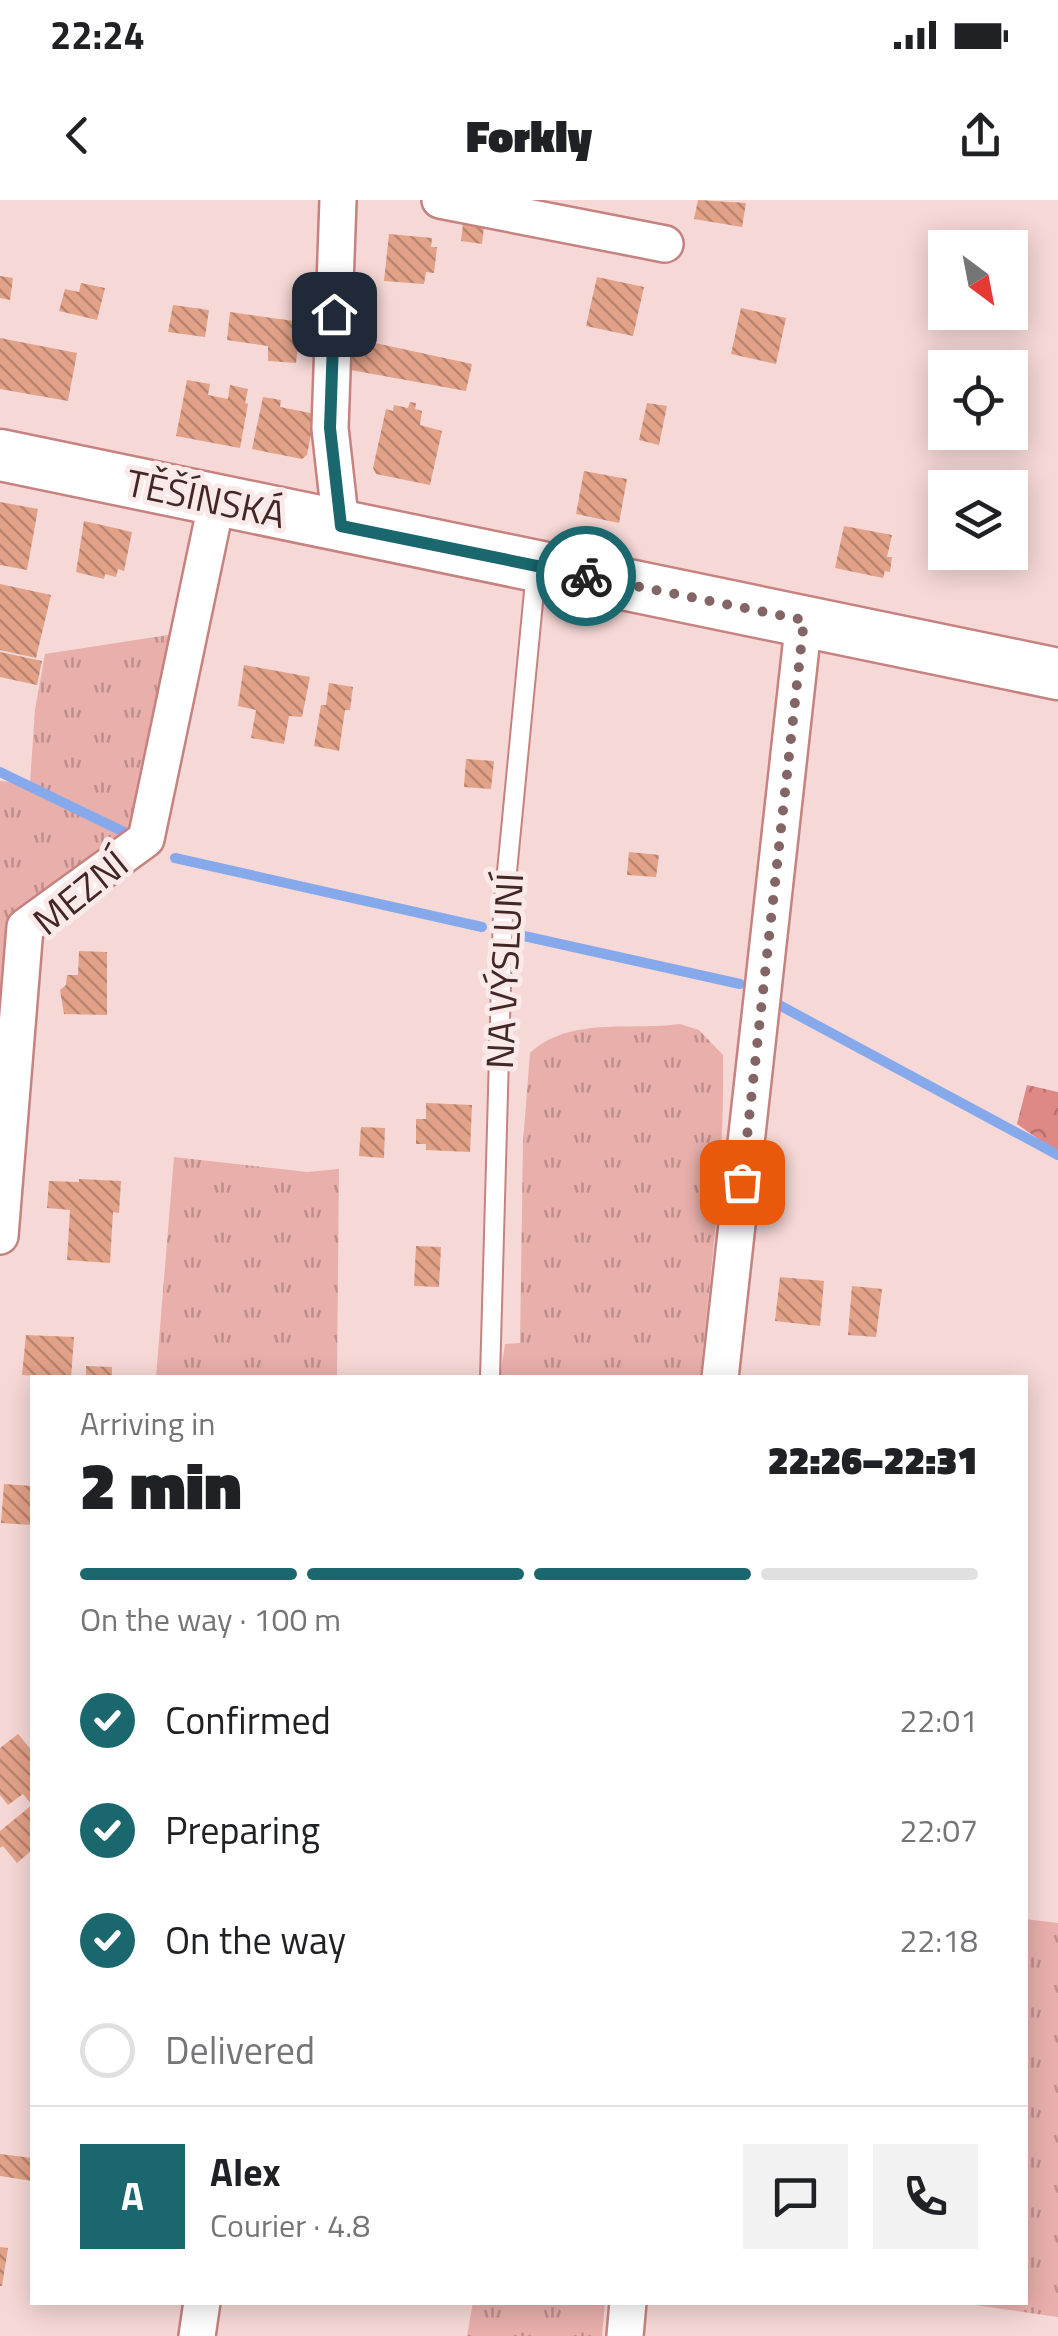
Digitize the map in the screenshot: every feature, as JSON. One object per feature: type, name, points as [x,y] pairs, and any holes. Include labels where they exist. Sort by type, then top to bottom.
[{"type":"main road","name":"TĚŠÍNSKÁ","points":[[0,455],[1058,674]]},
{"type":"street","points":[[321,522],[330,428],[338,200]]},
{"type":"street","points":[[440,200],[665,244]]},
{"type":"street","name":"MEZNÍ","points":[[0,1236],[25,928],[146,839],[217,500]]},
{"type":"street","points":[[720,1375],[804,620]]},
{"type":"street","points":[[197,2336],[202,2305]]},
{"type":"street","points":[[625,2336],[628,2305]]},
{"type":"lane","name":"NA VÝSLUNÍ","points":[[490,1375],[503,913],[536,566]]},
{"type":"green space","points":[[181,633],[136,843],[17,924],[0,1110],[0,781],[30,783],[35,710],[45,654]]},
{"type":"green space","points":[[680,1024],[699,1030],[723,1055],[720,1176],[700,1375],[500,1375],[505,1344],[520,1343],[523,1143],[530,1053],[546,1041],[582,1029]]},
{"type":"green space","points":[[1027,1085],[1058,1092],[1058,1153],[1017,1124]]},
{"type":"green space","points":[[174,1157],[307,1172],[339,1169],[337,1375],[156,1375]]},
{"type":"green space","points":[[1028,1919],[1058,1923],[1058,2317],[976,2305],[1028,2305]]},
{"type":"green space","points":[[472,2305],[605,2305],[602,2336],[467,2336]]},
{"type":"building","points":[[698,200],[746,203],[742,227],[694,219]]},
{"type":"building","points":[[464,215],[485,218],[482,244],[461,241]]},
{"type":"building","points":[[389,234],[432,238],[431,247],[437,247],[434,273],[426,272],[424,284],[384,281]]},
{"type":"building","points":[[0,276],[13,278],[10,300],[0,298]]},
{"type":"building","points":[[597,277],[644,287],[633,336],[586,326]]},
{"type":"building","points":[[81,283],[105,288],[97,320],[59,311],[65,289],[79,292]]},
{"type":"building","points":[[173,305],[209,310],[205,337],[168,332]]},
{"type":"building","points":[[741,308],[786,318],[776,364],[731,354]]},
{"type":"building","points":[[230,312],[301,322],[296,363],[268,361],[268,346],[227,340]]},
{"type":"building","points":[[0,338],[77,353],[68,401],[0,389]]},
{"type":"building","points":[[352,338],[472,364],[466,391],[351,370]]},
{"type":"building","points":[[187,380],[210,384],[208,395],[228,399],[230,385],[248,389],[240,448],[176,436]]},
{"type":"building","points":[[263,397],[281,400],[280,407],[315,414],[307,455],[302,459],[252,449]]},
{"type":"building","points":[[410,402],[422,411],[420,425],[442,431],[430,485],[376,474],[373,468],[386,409],[393,411],[394,405],[408,408]]},
{"type":"building","points":[[647,403],[667,406],[659,445],[639,440]]},
{"type":"building","points":[[584,471],[627,479],[619,523],[576,514]]},
{"type":"building","points":[[0,502],[38,509],[27,570],[0,565]]},
{"type":"building","points":[[84,521],[132,532],[124,571],[118,569],[116,577],[105,574],[104,579],[76,572]]},
{"type":"building","points":[[844,526],[892,535],[887,557],[892,557],[890,572],[885,571],[883,578],[835,568]]},
{"type":"building","points":[[0,584],[51,595],[36,658],[0,650]]},
{"type":"building","points":[[0,652],[42,661],[37,685],[0,677]]},
{"type":"building","points":[[244,665],[310,677],[302,717],[289,716],[284,744],[251,738],[256,710],[238,706]]},
{"type":"building","points":[[329,683],[353,687],[339,751],[314,746]]},
{"type":"building","points":[[466,759],[494,761],[491,789],[464,787]]},
{"type":"building","points":[[629,852],[659,855],[656,877],[627,875]]},
{"type":"building","points":[[79,951],[107,952],[107,1015],[64,1014],[60,990],[66,985],[67,975],[78,975]]},
{"type":"building","points":[[426,1103],[472,1105],[470,1152],[426,1150],[426,1144],[416,1144],[416,1119],[426,1119]]},
{"type":"building","points":[[361,1127],[385,1128],[384,1158],[359,1156]]},
{"type":"building","points":[[49,1181],[121,1181],[119,1213],[113,1212],[110,1263],[67,1260],[70,1210],[47,1208]]},
{"type":"building","points":[[416,1246],[441,1247],[439,1287],[414,1286]]},
{"type":"building","points":[[780,1277],[824,1281],[820,1326],[775,1321]]},
{"type":"building","points":[[852,1286],[882,1289],[876,1337],[848,1335]]},
{"type":"building","points":[[26,1335],[74,1337],[71,1375],[22,1375]]},
{"type":"building","points":[[86,1366],[112,1367],[112,1375],[86,1375]]},
{"type":"building","points":[[4,1484],[30,1486],[30,1525],[1,1523]]},
{"type":"building","points":[[18,1734],[30,1749],[30,1803],[23,1794],[8,1805],[0,1795],[0,1748]]},
{"type":"building","points":[[30,1807],[30,1852],[17,1863],[3,1846],[0,1848],[0,1831]]},
{"type":"building","points":[[0,2154],[30,2158],[30,2181],[0,2176]]},
{"type":"building","points":[[0,2247],[8,2248],[2,2286],[0,2286]]},
{"type":"waterway","points":[[0,772],[124,832]]},
{"type":"waterway","points":[[175,858],[482,927]]},
{"type":"waterway","points":[[524,936],[740,984]]},
{"type":"waterway","points":[[768,999],[1058,1155]]},
{"type":"way so far","points":[[586,576],[804,620],[742,1182]]},
{"type":"route","points":[[334,314],[330,428],[341,526],[586,576]]}]
